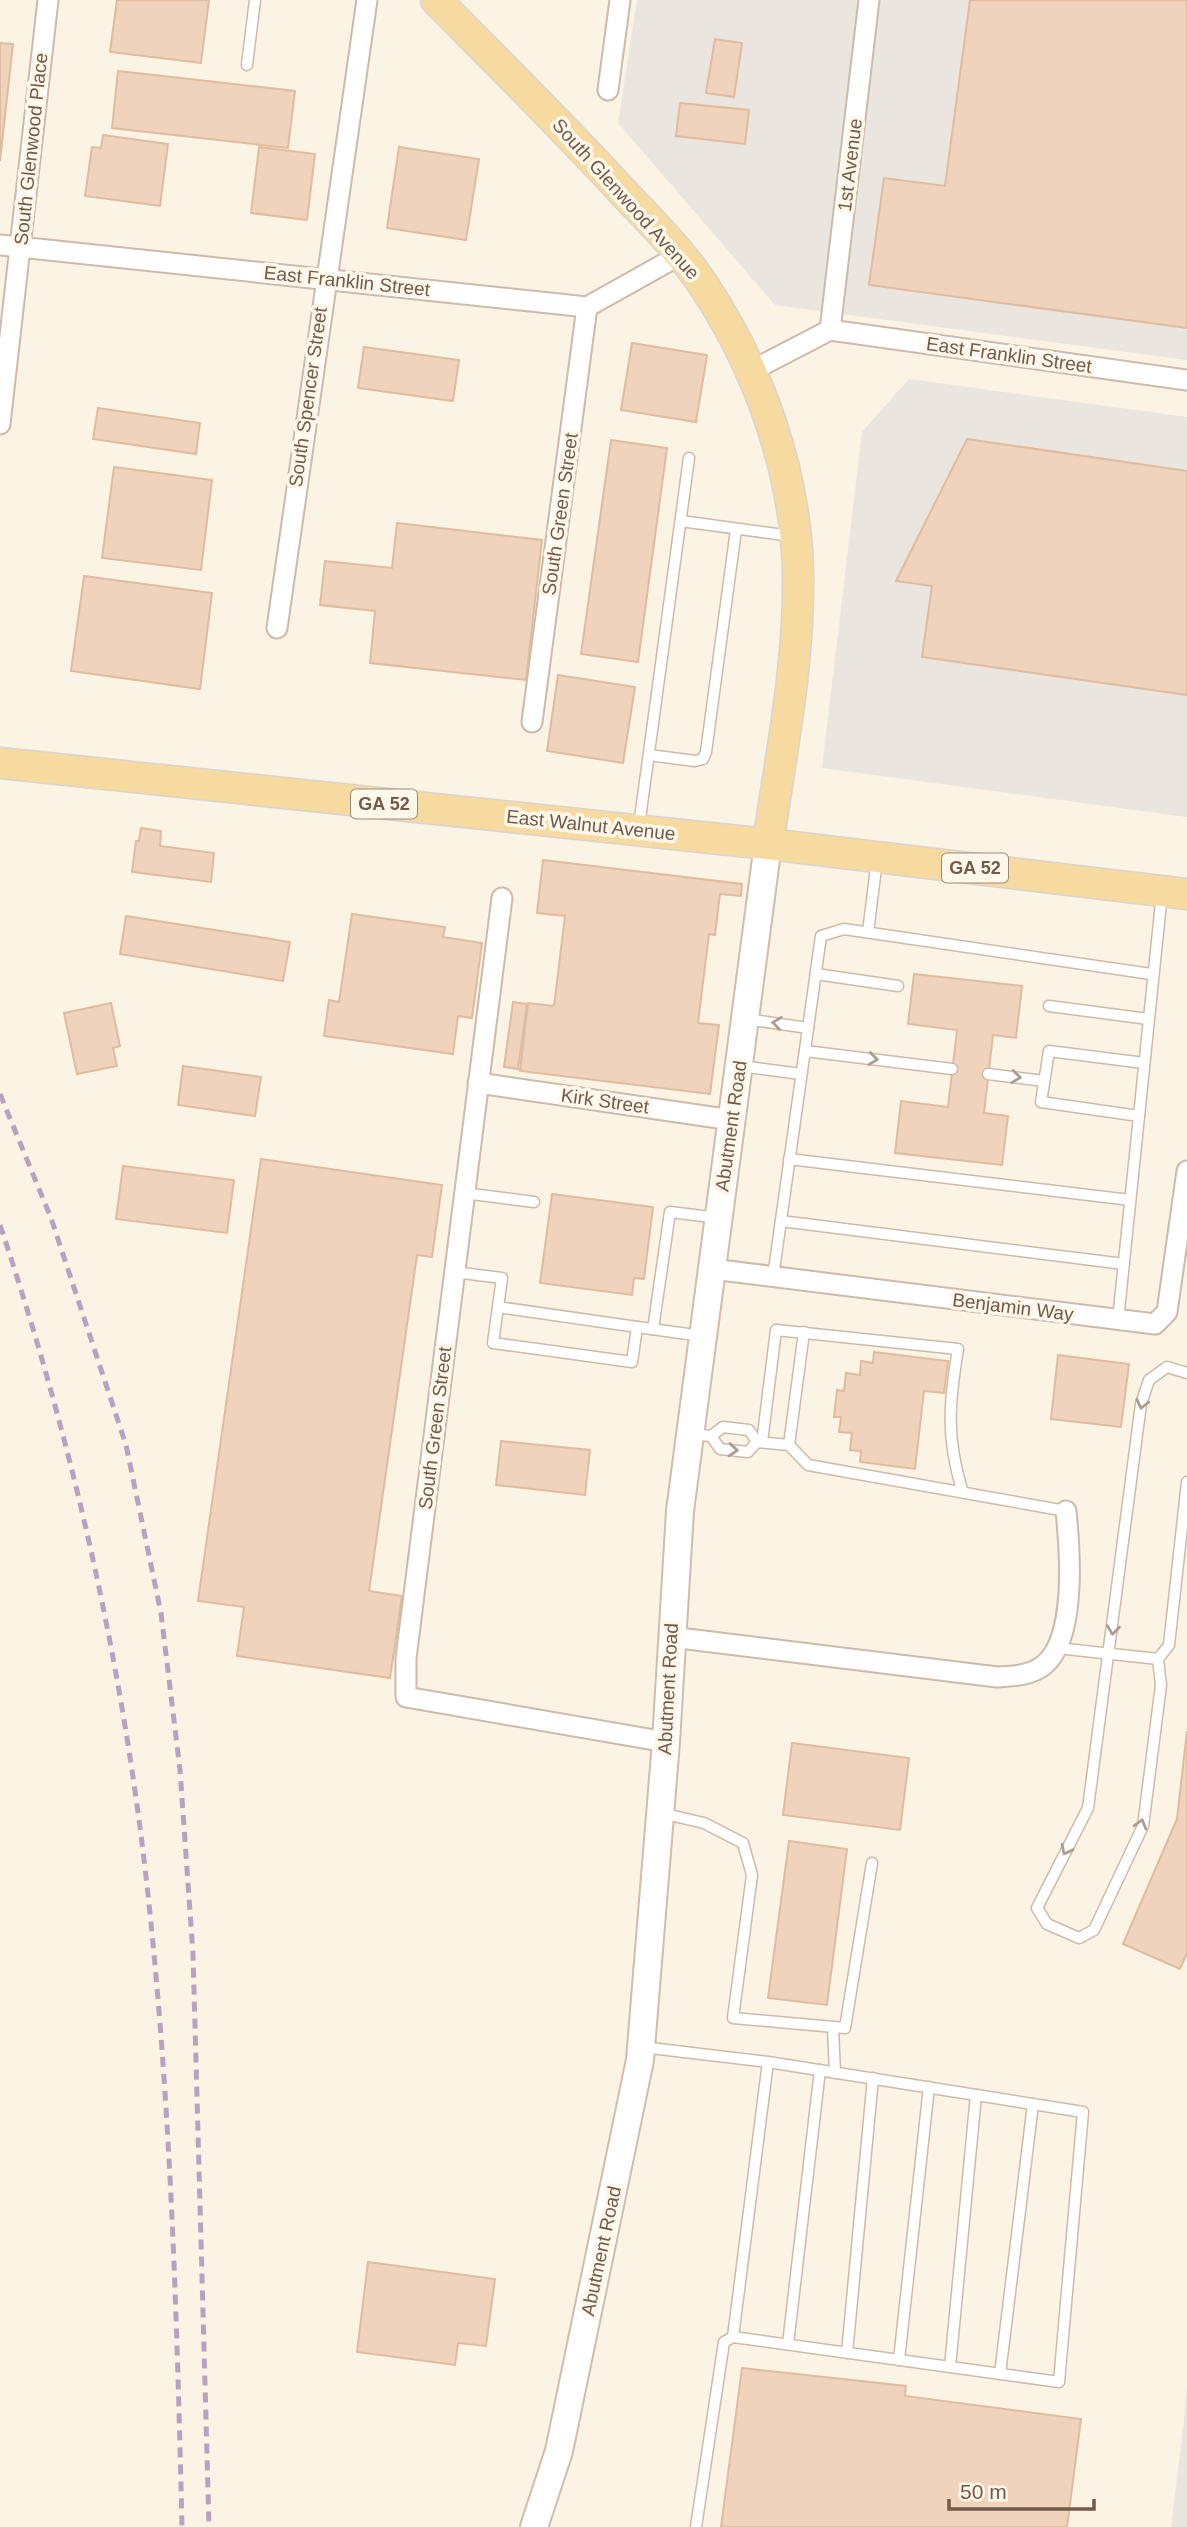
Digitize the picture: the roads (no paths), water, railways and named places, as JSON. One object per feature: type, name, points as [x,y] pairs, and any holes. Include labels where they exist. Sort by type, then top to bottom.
[{"type":"main road","name":"South Glenwood Avenue","points":[[436,0],[563,128],[680,255],[720,311],[751,370],[784,469],[795,536],[798,603],[794,653],[768,844]]},
{"type":"main road","name":"East Walnut Avenue","points":[[0,763],[768,844],[1179,891]]},
{"type":"main road","name":"Abutment Road","points":[[534,2527],[559,2451],[641,2047],[666,1742],[680,1511],[701,1435],[703,1336],[768,844]]},
{"type":"street","name":"South Glenwood Place","points":[[0,424],[10,246],[48,0]]},
{"type":"street","name":"South Spencer Street","points":[[276,628],[324,279],[367,0]]},
{"type":"street","points":[[608,90],[620,0]]},
{"type":"street","name":"1st Avenue","points":[[830,330],[869,0]]},
{"type":"street","name":"East Franklin Street","points":[[10,246],[587,307]]},
{"type":"street","points":[[587,307],[680,255]]},
{"type":"street","name":"South Green Street","points":[[533,722],[587,307]]},
{"type":"street","name":"East Franklin Street","points":[[830,330],[1187,380]]},
{"type":"street","points":[[751,370],[830,330]]},
{"type":"street","name":"South Green Street","points":[[502,898],[406,1658],[406,1697],[666,1742]]},
{"type":"street","name":"Kirk Street","points":[[478,1083],[732,1120]]},
{"type":"street","name":"Benjamin Way","points":[[712,1269],[1155,1324],[1167,1312],[1187,1171]]},
{"type":"street","points":[[671,1637],[997,1676],[1029,1673],[1043,1666],[1057,1648],[1064,1620],[1071,1558],[1066,1511]]},
{"type":"lane","points":[[247,65],[256,0]]},
{"type":"lane","points":[[639,830],[690,458]]},
{"type":"lane","points":[[681,521],[782,537],[795,536]]},
{"type":"lane","points":[[649,755],[695,761],[703,759],[706,752],[736,530]]},
{"type":"lane","points":[[867,932],[878,856]]},
{"type":"lane","points":[[1118,1321],[1151,974],[1179,891]]},
{"type":"lane","points":[[773,1277],[821,936],[844,929],[1151,974]]},
{"type":"lane","points":[[816,974],[898,986]]},
{"type":"lane","points":[[1049,1006],[1147,1019]]},
{"type":"lane","points":[[745,1019],[808,1028]]},
{"type":"lane","points":[[805,1051],[952,1069]]},
{"type":"lane","points":[[1139,1116],[1041,1102],[1049,1051],[1144,1063]]},
{"type":"lane","points":[[739,1066],[802,1074]]},
{"type":"lane","points":[[988,1074],[1044,1081]]},
{"type":"lane","points":[[789,1159],[1130,1199]]},
{"type":"lane","points":[[463,1193],[534,1202]]},
{"type":"lane","points":[[653,1329],[670,1212],[719,1218]]},
{"type":"lane","points":[[781,1221],[1124,1264]]},
{"type":"lane","points":[[454,1272],[502,1278],[493,1343],[632,1362],[637,1327]]},
{"type":"lane","points":[[498,1307],[703,1336]]},
{"type":"lane","points":[[701,1435],[720,1450],[748,1452],[760,1442],[776,1329],[958,1349],[948,1408],[962,1490]]},
{"type":"lane","points":[[789,1445],[804,1332]]},
{"type":"lane","points":[[1187,1373],[1167,1367],[1149,1380],[1141,1404],[1088,1808],[1037,1908],[1047,1924],[1079,1938],[1094,1930],[1143,1826],[1161,1685],[1158,1660],[1169,1645],[1187,1482]]},
{"type":"lane","points":[[701,1435],[723,1427],[749,1430],[760,1442],[789,1445],[808,1465],[962,1490],[1066,1511]]},
{"type":"lane","points":[[1057,1648],[1158,1660]]},
{"type":"lane","points":[[660,1813],[704,1823],[743,1843],[752,1875],[733,2018],[845,2028],[872,1863]]},
{"type":"lane","points":[[833,2028],[835,2073]]},
{"type":"lane","points":[[641,2047],[768,2062],[1083,2112],[1059,2382],[733,2337],[724,2342],[696,2527]]},
{"type":"lane","points":[[733,2337],[768,2062]]},
{"type":"lane","points":[[788,2344],[820,2070]]},
{"type":"lane","points":[[847,2353],[873,2078]]},
{"type":"lane","points":[[899,2360],[929,2087]]},
{"type":"lane","points":[[950,2367],[976,2095]]},
{"type":"lane","points":[[1000,2374],[1033,2104]]},
{"type":"railway","points":[[0,1094],[51,1218],[126,1445],[161,1613],[180,1770],[193,1954],[209,2527]]},
{"type":"railway","points":[[0,1225],[51,1392],[93,1561],[111,1646],[139,1818],[157,1982],[168,2138],[182,2527]]}]
